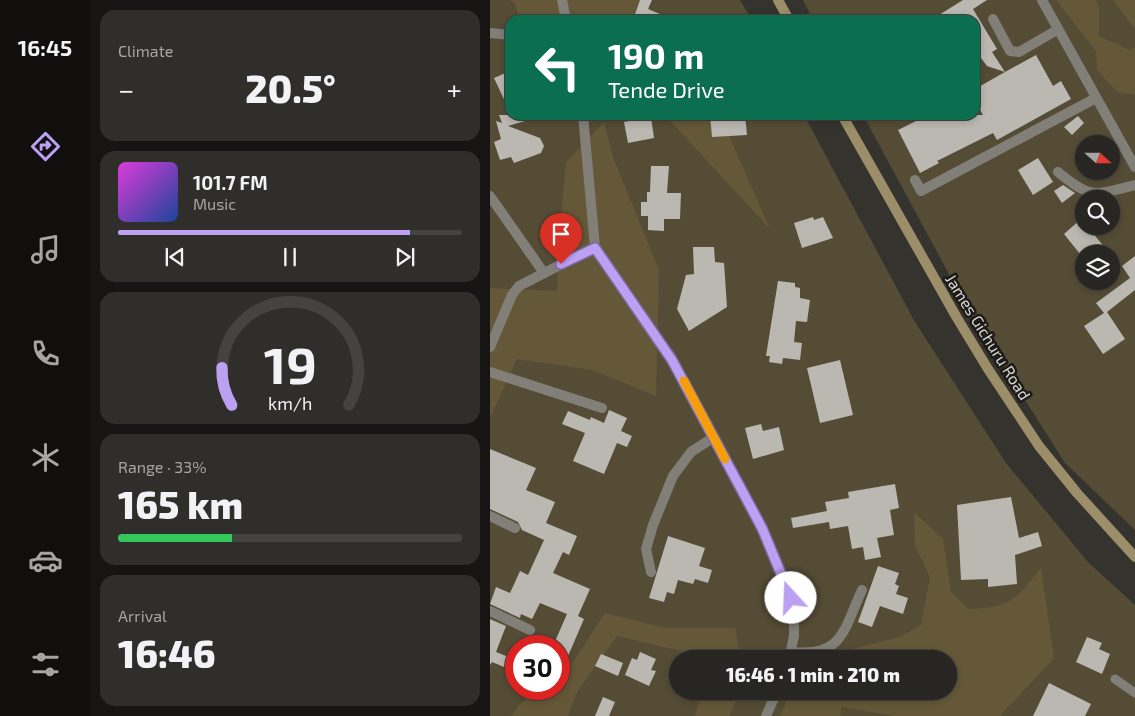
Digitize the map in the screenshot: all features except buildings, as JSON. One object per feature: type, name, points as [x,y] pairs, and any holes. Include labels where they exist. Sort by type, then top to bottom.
[{"type":"main road","points":[[778,0],[786,15]]},
{"type":"main road","name":"James Gichuru Road","points":[[845,120],[957,318],[1039,446],[1077,493],[1135,556]]},
{"type":"street","points":[[562,0],[565,15]]},
{"type":"street","points":[[1042,0],[1135,167]]},
{"type":"street","points":[[992,20],[1010,51],[1014,52],[1019,52],[1057,30]]},
{"type":"street","points":[[490,33],[505,35]]},
{"type":"street","points":[[915,180],[921,191],[1096,98]]},
{"type":"street","points":[[583,120],[595,248],[672,360],[770,543],[794,609],[794,636],[791,650]]},
{"type":"street","points":[[1058,172],[1086,193],[1095,193],[1135,184]]},
{"type":"street","points":[[490,196],[544,273]]},
{"type":"street","points":[[490,347],[512,295],[519,286],[595,248]]},
{"type":"street","points":[[490,372],[602,408]]},
{"type":"street","points":[[651,572],[646,549],[653,524],[673,476],[691,452],[714,438]]},
{"type":"street","points":[[490,516],[516,528]]},
{"type":"street","points":[[821,650],[834,644],[842,633],[862,590]]},
{"type":"street","points":[[490,611],[530,630]]},
{"type":"street","points":[[766,716],[773,700]]},
{"type":"lane","points":[[1115,679],[1135,693]]},
{"type":"shaded area","points":[[490,0],[740,0],[749,15],[505,15],[505,120],[807,120],[915,322],[1006,463],[1088,562],[1135,605],[1135,716],[490,716]]},
{"type":"shaded area","points":[[509,0],[642,0],[656,15],[518,15],[515,3]]},
{"type":"shaded area","points":[[803,0],[1135,0],[1135,530],[1065,463],[970,313],[866,120],[980,120],[980,15],[810,15]]},
{"type":"shaded area","points":[[1056,0],[1096,0],[1099,8],[1099,36],[1130,50],[1135,47],[1135,95],[1117,92],[1097,70],[1096,51]]},
{"type":"shaded area","points":[[1113,0],[1135,0],[1135,29]]},
{"type":"shaded area","points":[[670,120],[722,120],[770,229]]},
{"type":"shaded area","points":[[604,122],[613,157],[659,270],[656,396],[592,370],[517,359],[490,418],[490,288],[557,291],[566,162]]},
{"type":"shaded area","points":[[914,512],[943,539],[951,592],[968,609],[1003,604],[1017,595],[1041,568],[1054,658],[1000,716],[894,716],[842,707],[840,716],[780,716],[787,700],[957,700],[957,650],[852,650],[900,637],[921,625],[930,577],[915,546]]},
{"type":"shaded area","points":[[605,613],[666,628],[735,628],[739,650],[677,650],[617,636],[577,692],[568,716],[511,716],[520,704],[526,700],[570,700],[570,667]]},
{"type":"shaded area","points":[[699,700],[736,700],[729,716],[695,716]]},
{"type":"slow traffic","points":[[684,381],[725,459]]},
{"type":"route","points":[[561,264],[595,248],[672,360],[770,543],[791,598]]}]
